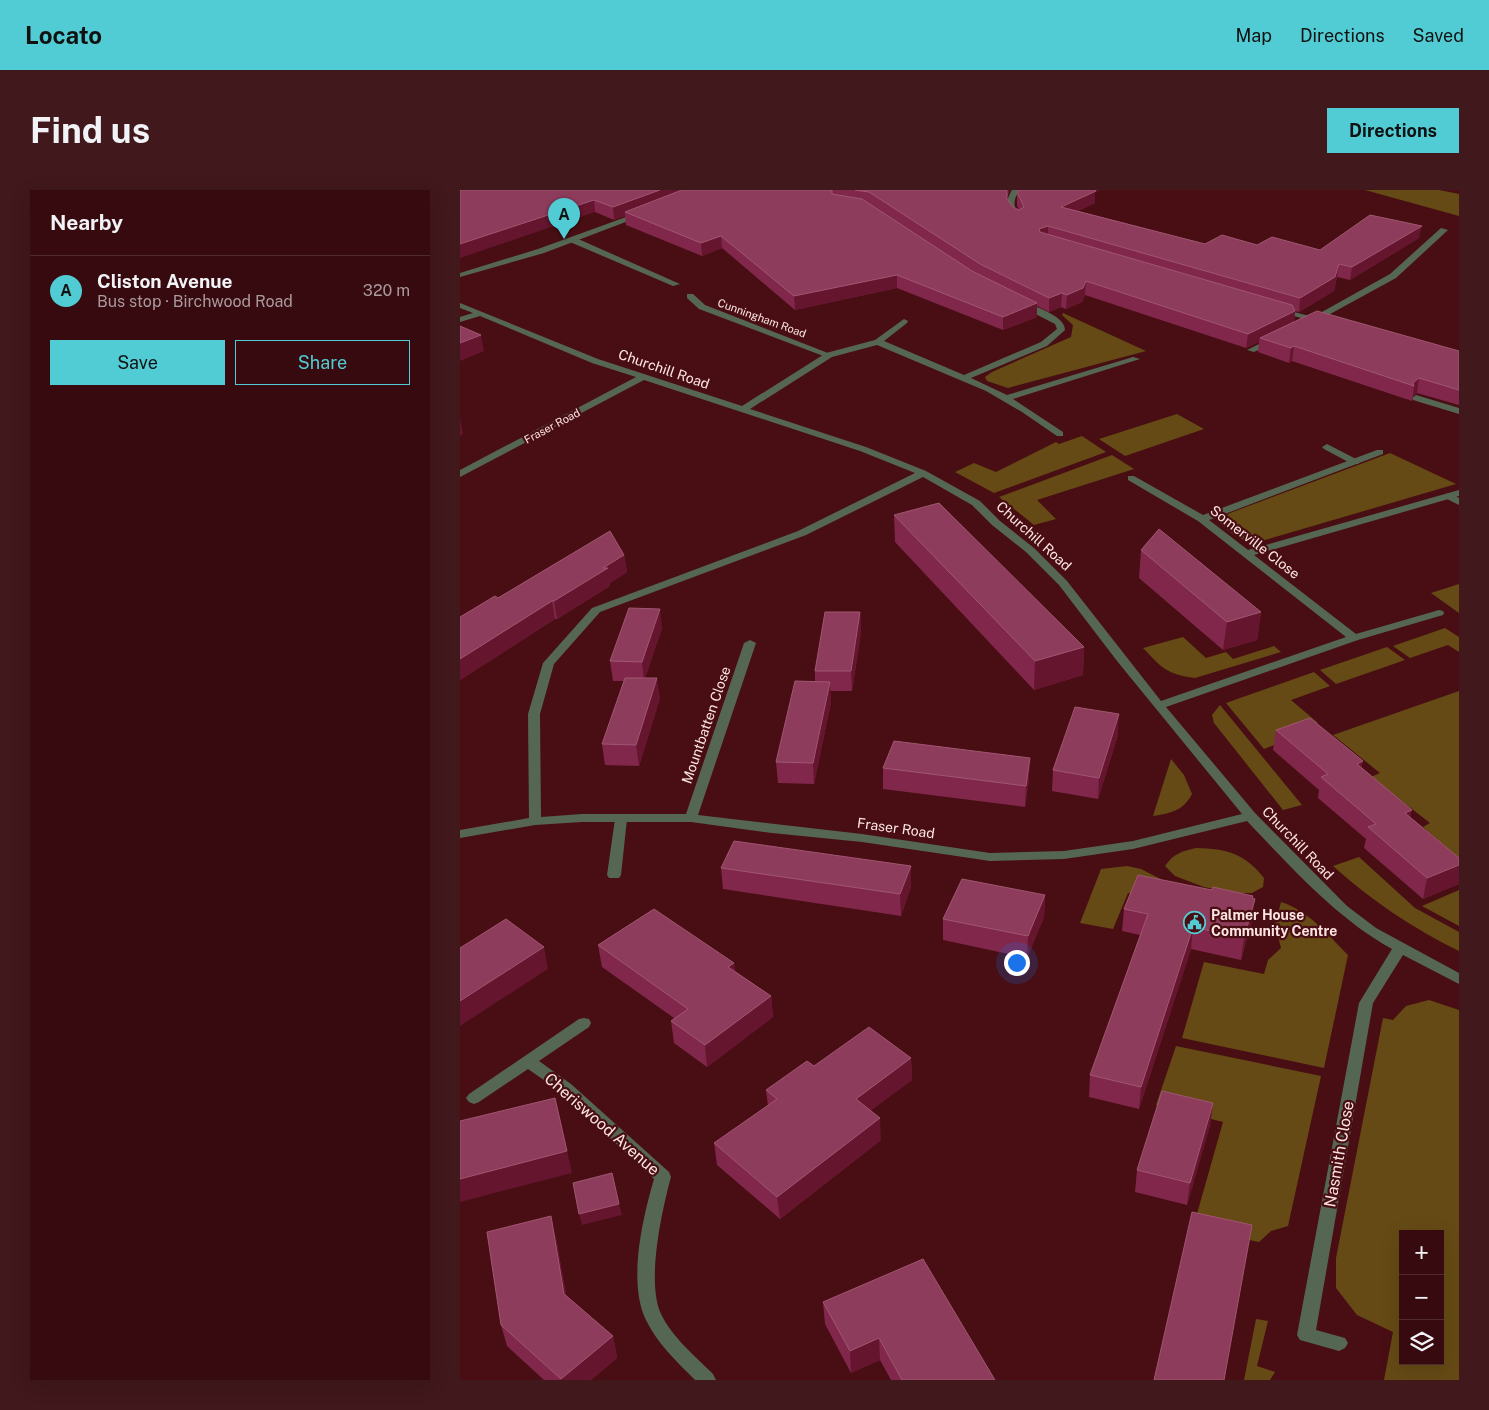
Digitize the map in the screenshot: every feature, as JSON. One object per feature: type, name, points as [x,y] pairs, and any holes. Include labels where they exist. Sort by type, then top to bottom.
[{"type":"street","points":[[1016,190],[1010,199],[1011,210],[1018,219]]},
{"type":"street","points":[[460,275],[573,240],[652,210]]},
{"type":"street","points":[[1299,327],[1393,276],[1444,230]]},
{"type":"street","points":[[573,240],[676,284]]},
{"type":"street","name":"Cunningham Road","points":[[690,296],[702,308],[829,355]]},
{"type":"street","points":[[964,378],[1044,344],[1061,330],[1058,322],[1015,300]]},
{"type":"street","name":"Churchill Road","points":[[460,305],[586,358],[863,449],[923,472],[976,503],[996,523],[1030,550],[1063,583],[1121,659],[1250,816],[1342,910],[1371,931],[1459,979]]},
{"type":"street","points":[[1266,306],[1325,323]]},
{"type":"street","points":[[460,320],[478,314]]},
{"type":"street","points":[[742,410],[829,355],[878,342],[904,321]]},
{"type":"street","points":[[1251,350],[1283,335]]},
{"type":"street","points":[[878,342],[1008,398],[1060,434]]},
{"type":"street","points":[[1008,398],[1136,359]]},
{"type":"street","name":"Fraser Road","points":[[460,474],[643,377]]},
{"type":"street","points":[[1416,398],[1459,411]]},
{"type":"street","points":[[1327,448],[1355,462]]},
{"type":"street","points":[[1202,518],[1380,452]]},
{"type":"street","points":[[535,821],[534,714],[546,672],[549,663],[596,610],[802,534],[923,472]]},
{"type":"street","name":"Somerville Close","points":[[1131,478],[1202,518],[1354,638]]},
{"type":"street","points":[[1246,554],[1459,493]]},
{"type":"street","points":[[1448,496],[1459,502]]},
{"type":"street","points":[[1160,705],[1354,638],[1439,612]]},
{"type":"street","name":"Mountbatten Close","points":[[691,818],[750,643]]},
{"type":"street","name":"Fraser Road","points":[[460,834],[535,821],[582,818],[691,818],[772,829],[862,838],[990,857],[1064,855],[1133,845],[1250,816]]},
{"type":"street","points":[[614,875],[621,819]]},
{"type":"street","name":"Nasmith Close","points":[[1339,1344],[1306,1336],[1366,1004],[1400,948]]},
{"type":"street","name":"Cheriswood Avenue","points":[[474,1098],[584,1023]]},
{"type":"street","name":"Cheriswood Avenue","points":[[529,1062],[566,1088],[663,1177],[646,1276],[650,1309],[670,1342],[707,1380]]},
{"type":"shaded area","points":[[1365,190],[1439,190],[1459,194],[1459,216]]},
{"type":"shaded area","points":[[1063,313],[1146,351],[1008,388],[987,381],[985,377],[992,372],[1071,337],[1073,325],[1062,315]]},
{"type":"shaded area","points":[[1177,414],[1204,429],[1125,456],[1099,439]]},
{"type":"shaded area","points":[[1082,436],[1106,452],[994,493],[955,472],[974,463],[996,472],[1056,442],[1059,444]]},
{"type":"shaded area","points":[[1390,453],[1456,484],[1255,543],[1245,541],[1221,524],[1220,519],[1230,513]]},
{"type":"shaded area","points":[[1112,455],[1134,469],[1037,500],[1056,519],[1034,525],[999,497]]},
{"type":"shaded area","points":[[1459,584],[1459,613],[1431,593]]},
{"type":"shaded area","points":[[1445,628],[1459,637],[1459,652],[1448,645],[1410,658],[1393,646]]},
{"type":"shaded area","points":[[1183,637],[1206,658],[1226,652],[1233,659],[1274,646],[1281,652],[1195,678],[1165,669],[1143,648]]},
{"type":"shaded area","points":[[1387,647],[1405,660],[1336,684],[1320,670]]},
{"type":"shaded area","points":[[1314,672],[1330,686],[1291,700],[1318,723],[1299,731],[1302,734],[1264,749],[1226,703]]},
{"type":"shaded area","points":[[1459,691],[1459,859],[1423,827],[1430,823],[1371,777],[1380,773],[1333,735]]},
{"type":"shaded area","points":[[1220,705],[1302,805],[1283,810],[1214,723],[1212,715]]},
{"type":"shaded area","points":[[1171,759],[1184,775],[1192,794],[1180,808],[1153,816]]},
{"type":"shaded area","points":[[1196,848],[1226,851],[1242,858],[1264,878],[1263,887],[1252,893],[1233,893],[1204,887],[1175,876],[1165,866],[1178,854]]},
{"type":"shaded area","points":[[1359,857],[1415,908],[1459,932],[1459,951],[1393,913],[1333,866]]},
{"type":"shaded area","points":[[1127,866],[1141,869],[1184,891],[1195,907],[1128,893],[1113,929],[1080,923],[1101,869]]},
{"type":"shaded area","points":[[1459,890],[1459,926],[1422,906]]},
{"type":"shaded area","points":[[1281,902],[1309,917],[1348,955],[1324,1068],[1182,1038],[1204,962],[1264,974],[1268,960],[1281,948],[1275,925]]},
{"type":"shaded area","points":[[1429,1000],[1459,1010],[1459,1380],[1384,1380],[1393,1332],[1357,1315],[1336,1288],[1336,1258],[1383,1018],[1393,1020],[1406,1006]]},
{"type":"shaded area","points":[[1176,1046],[1321,1076],[1288,1226],[1271,1231],[1259,1242],[1193,1228],[1223,1122],[1156,1105]]},
{"type":"shaded area","points":[[1256,1319],[1268,1321],[1257,1366],[1275,1372],[1270,1380],[1244,1380]]},
{"type":"building","points":[[460,190],[660,190],[613,207],[594,200],[460,244]]},
{"type":"building","points":[[682,190],[832,190],[832,194],[862,199],[972,271],[1037,303],[1003,317],[897,275],[794,296],[721,236],[701,243],[625,212]]},
{"type":"building","points":[[855,190],[1007,190],[1007,199],[1013,207],[1019,210],[1024,207],[1017,192],[1018,190],[1093,190],[1096,191],[1061,207],[1205,244],[1222,235],[1257,245],[1272,237],[1320,250],[1370,215],[1422,226],[1352,267],[1339,264],[1335,277],[1300,298],[1048,226],[1039,229],[1040,232],[1292,305],[1295,311],[1248,334],[1086,281],[1083,288],[1067,295],[1062,293],[1049,298],[980,264],[869,192]]},
{"type":"building","points":[[1317,311],[1459,351],[1459,390],[1419,378],[1413,383],[1414,386],[1294,346],[1291,348],[1260,338]]},
{"type":"building","points":[[460,326],[481,335],[460,343]]},
{"type":"building","points":[[939,503],[1084,647],[1035,661],[894,515]]},
{"type":"building","points":[[1159,529],[1261,612],[1227,622],[1141,550]]},
{"type":"building","points":[[610,531],[624,555],[603,568],[608,568],[460,659],[460,617],[495,596],[498,598]]},
{"type":"building","points":[[629,608],[660,609],[642,662],[610,661]]},
{"type":"building","points":[[825,612],[860,612],[851,671],[815,671]]},
{"type":"building","points":[[625,678],[657,678],[636,745],[602,744]]},
{"type":"building","points":[[795,681],[830,682],[813,763],[776,762]]},
{"type":"building","points":[[1075,707],[1119,714],[1099,778],[1053,770]]},
{"type":"building","points":[[1310,718],[1363,761],[1357,764],[1412,810],[1405,813],[1459,858],[1459,865],[1427,878],[1368,827],[1376,824],[1321,777],[1328,774],[1276,730]]},
{"type":"building","points":[[894,741],[1030,758],[1026,786],[883,768]]},
{"type":"building","points":[[734,841],[911,866],[900,894],[721,868]]},
{"type":"building","points":[[1138,875],[1212,890],[1213,887],[1253,896],[1252,898],[1255,899],[1244,938],[1193,927],[1141,1087],[1090,1075],[1148,914],[1124,909]]},
{"type":"building","points":[[962,879],[1045,895],[1028,936],[943,919]]},
{"type":"building","points":[[654,909],[734,963],[728,967],[771,996],[705,1045],[671,1021],[688,1009],[598,945]]},
{"type":"building","points":[[506,919],[544,947],[460,1001],[460,948]]},
{"type":"building","points":[[869,1027],[911,1058],[856,1099],[880,1118],[777,1197],[714,1143],[777,1099],[766,1090],[807,1061],[814,1066]]},
{"type":"building","points":[[1162,1091],[1213,1103],[1190,1183],[1137,1170]]},
{"type":"building","points":[[555,1098],[567,1151],[460,1179],[460,1121]]},
{"type":"building","points":[[612,1173],[619,1204],[579,1214],[573,1183]]},
{"type":"building","points":[[1192,1212],[1252,1225],[1224,1380],[1154,1380]]},
{"type":"building","points":[[551,1216],[564,1294],[613,1336],[561,1379],[501,1325],[487,1232]]},
{"type":"building","points":[[923,1259],[995,1380],[902,1380],[879,1338],[850,1351],[823,1302]]},
{"type":"place","name":"Cliston Avenue","points":[[564,239]]},
{"type":"place","name":"Palmer House Community Centre","points":[[1195,923]]}]
